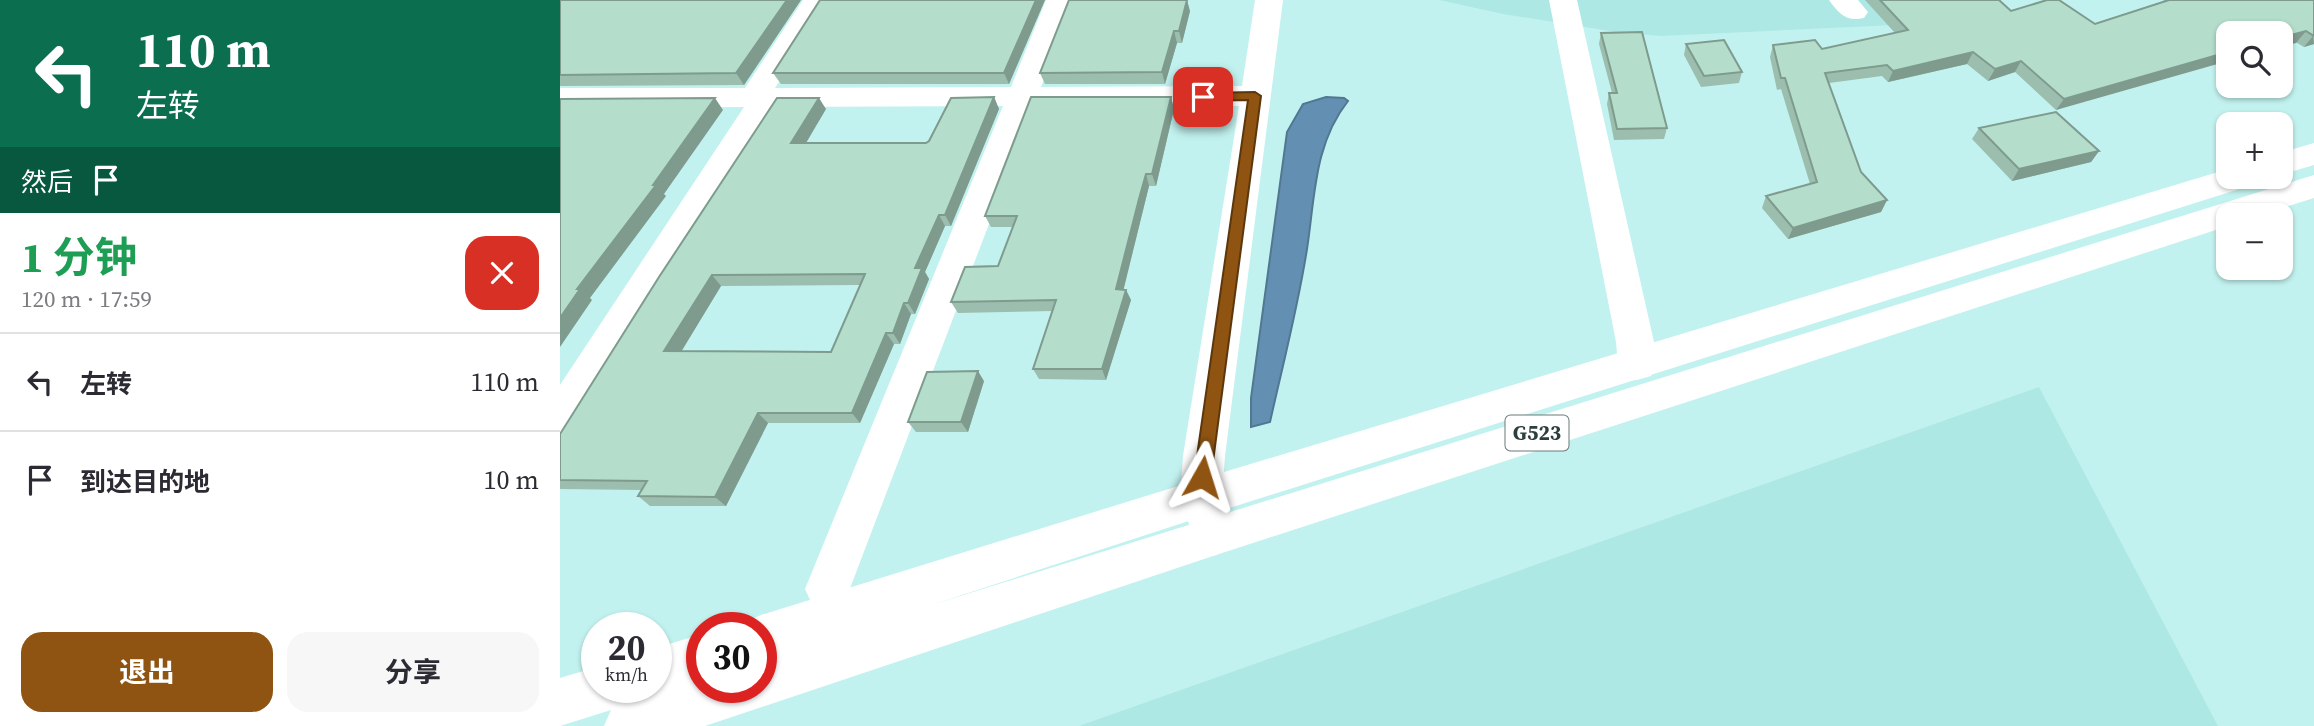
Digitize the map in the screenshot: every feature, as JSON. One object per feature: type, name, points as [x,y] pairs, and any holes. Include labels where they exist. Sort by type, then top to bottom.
[{"type":"main road","points":[[560,418],[759,110],[759,89],[817,0]]},
{"type":"main road","points":[[828,589],[1060,0]]},
{"type":"main road","points":[[1213,536],[1201,498],[1204,456],[1269,0]]},
{"type":"main road","points":[[1566,12],[1635,342],[1637,365]]},
{"type":"main road","points":[[560,98],[1255,96]]},
{"type":"main road","points":[[2293,160],[2314,154]]},
{"type":"main road","name":"G523","points":[[777,633],[1201,498],[2216,184]]},
{"type":"main road","name":"G523","points":[[777,678],[1213,536],[2314,186]]},
{"type":"main road","points":[[560,702],[581,696]]},
{"type":"main road","points":[[629,726],[700,703]]},
{"type":"shaded area","points":[[1439,0],[1995,0],[1916,24],[1661,36],[1616,32],[1503,14]]},
{"type":"shaded area","points":[[1326,97],[1344,98],[1348,101],[1328,135],[1322,153],[1299,292],[1270,422],[1251,427],[1251,398],[1287,132],[1303,104]]},
{"type":"shaded area","points":[[2039,387],[2218,726],[1079,726]]},
{"type":"building","points":[[560,0],[787,0],[736,73],[560,75]]},
{"type":"building","points":[[820,0],[1036,0],[1004,73],[773,73]]},
{"type":"building","points":[[1069,0],[1187,0],[1179,31],[1174,31],[1162,72],[1040,73]]},
{"type":"building","points":[[1880,0],[1999,0],[2011,11],[2047,0],[2059,0],[2095,24],[2169,0],[2314,0],[2314,36],[2306,31],[2293,34],[2293,21],[2216,21],[2216,55],[2064,99],[2021,61],[1995,69],[1973,52],[1893,71],[1887,65],[1825,73],[1861,172],[1887,200],[1793,228],[1766,196],[1817,182],[1785,78],[1781,78],[1773,45],[1815,40],[1822,49],[1908,30]]},
{"type":"building","points":[[1642,32],[1667,128],[1617,129],[1609,93],[1617,93],[1601,33]]},
{"type":"building","points":[[1724,40],[1742,72],[1704,76],[1686,44]]},
{"type":"building","points":[[994,97],[945,215],[939,215],[915,268],[922,268],[908,303],[904,303],[893,333],[886,333],[852,413],[758,413],[715,497],[638,496],[647,481],[560,480],[560,434],[777,98],[819,98],[791,143],[926,143],[951,98]],"holes":[[[865,274],[831,352],[664,351],[712,275]]]},
{"type":"building","points":[[1031,97],[1171,97],[1152,174],[1146,174],[1116,289],[1126,290],[1102,369],[1033,369],[1056,300],[951,302],[965,267],[998,266],[1017,216],[985,216]]},
{"type":"building","points":[[715,98],[653,185],[656,185],[577,289],[580,289],[560,318],[560,99]]},
{"type":"building","points":[[2056,112],[2099,151],[2019,169],[1979,128]]},
{"type":"building","points":[[978,371],[961,422],[908,422],[927,372]]},
{"type":"route","points":[[1202,477],[1255,96],[1203,97]]}]
